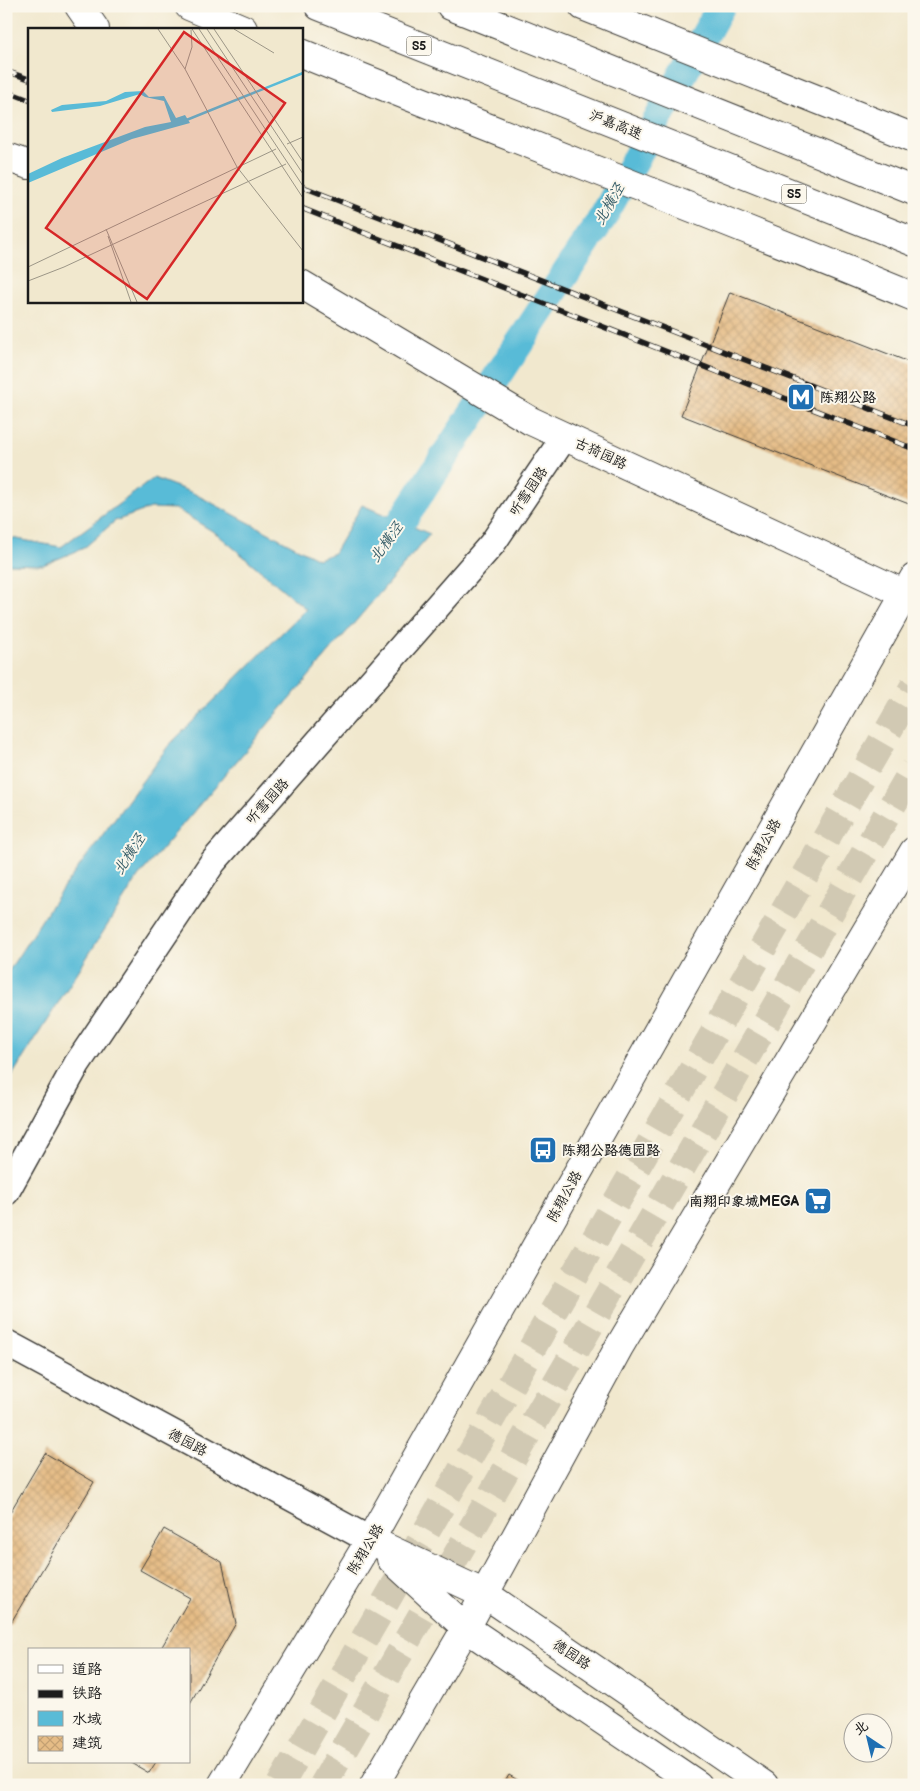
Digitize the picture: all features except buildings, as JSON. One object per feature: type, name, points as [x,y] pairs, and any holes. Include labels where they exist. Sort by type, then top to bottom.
[{"type":"main road","points":[[79,6],[94,28]]},
{"type":"main road","points":[[189,6],[241,28]]},
{"type":"main road","name":"沪嘉高速","points":[[319,6],[914,242]]},
{"type":"main road","points":[[451,6],[914,191]]},
{"type":"main road","points":[[583,6],[914,138]]},
{"type":"main road","points":[[302,53],[445,112],[808,253],[914,297]]},
{"type":"main road","points":[[6,157],[28,166]]},
{"type":"main road","name":"古猗园路","points":[[302,285],[531,421],[910,590]]},
{"type":"main road","name":"陈翔公路","points":[[222,1785],[370,1540],[910,590]]},
{"type":"main road","points":[[374,1785],[466,1628],[619,1347],[914,851]]},
{"type":"main road","name":"德园路","points":[[370,1540],[485,1594],[764,1785]]},
{"type":"main road","name":"德园路","points":[[370,1540],[466,1628],[698,1785]]},
{"type":"street","name":"听雪园路","points":[[6,1192],[77,1064],[213,862],[492,544],[565,436]]},
{"type":"street","name":"德园路","points":[[6,1343],[370,1540]]},
{"type":"water","points":[[154,478],[193,493],[318,559],[334,553],[362,505],[430,534],[138,877],[6,1085],[6,975],[58,895],[169,745],[306,609],[217,534],[176,509],[151,508],[115,521],[84,548],[43,565],[6,564],[6,537],[61,547]]},
{"type":"waterway","name":"北横泾","points":[[380,554],[603,217],[721,6]]},
{"type":"tunnel","points":[[280,1785],[914,686]]},
{"type":"tunnel","points":[[323,1785],[914,768]]},
{"type":"railway","points":[[6,71],[28,79]]},
{"type":"railway","points":[[6,91],[28,100]]},
{"type":"railway","points":[[302,186],[914,426]]},
{"type":"railway","points":[[302,208],[914,449]]},
{"type":"place","name":"陈翔公路","points":[[801,397]]},
{"type":"place","name":"陈翔公路德园路","points":[[543,1150]]},
{"type":"place","name":"南翔印象城MEGA","points":[[818,1201]]}]
